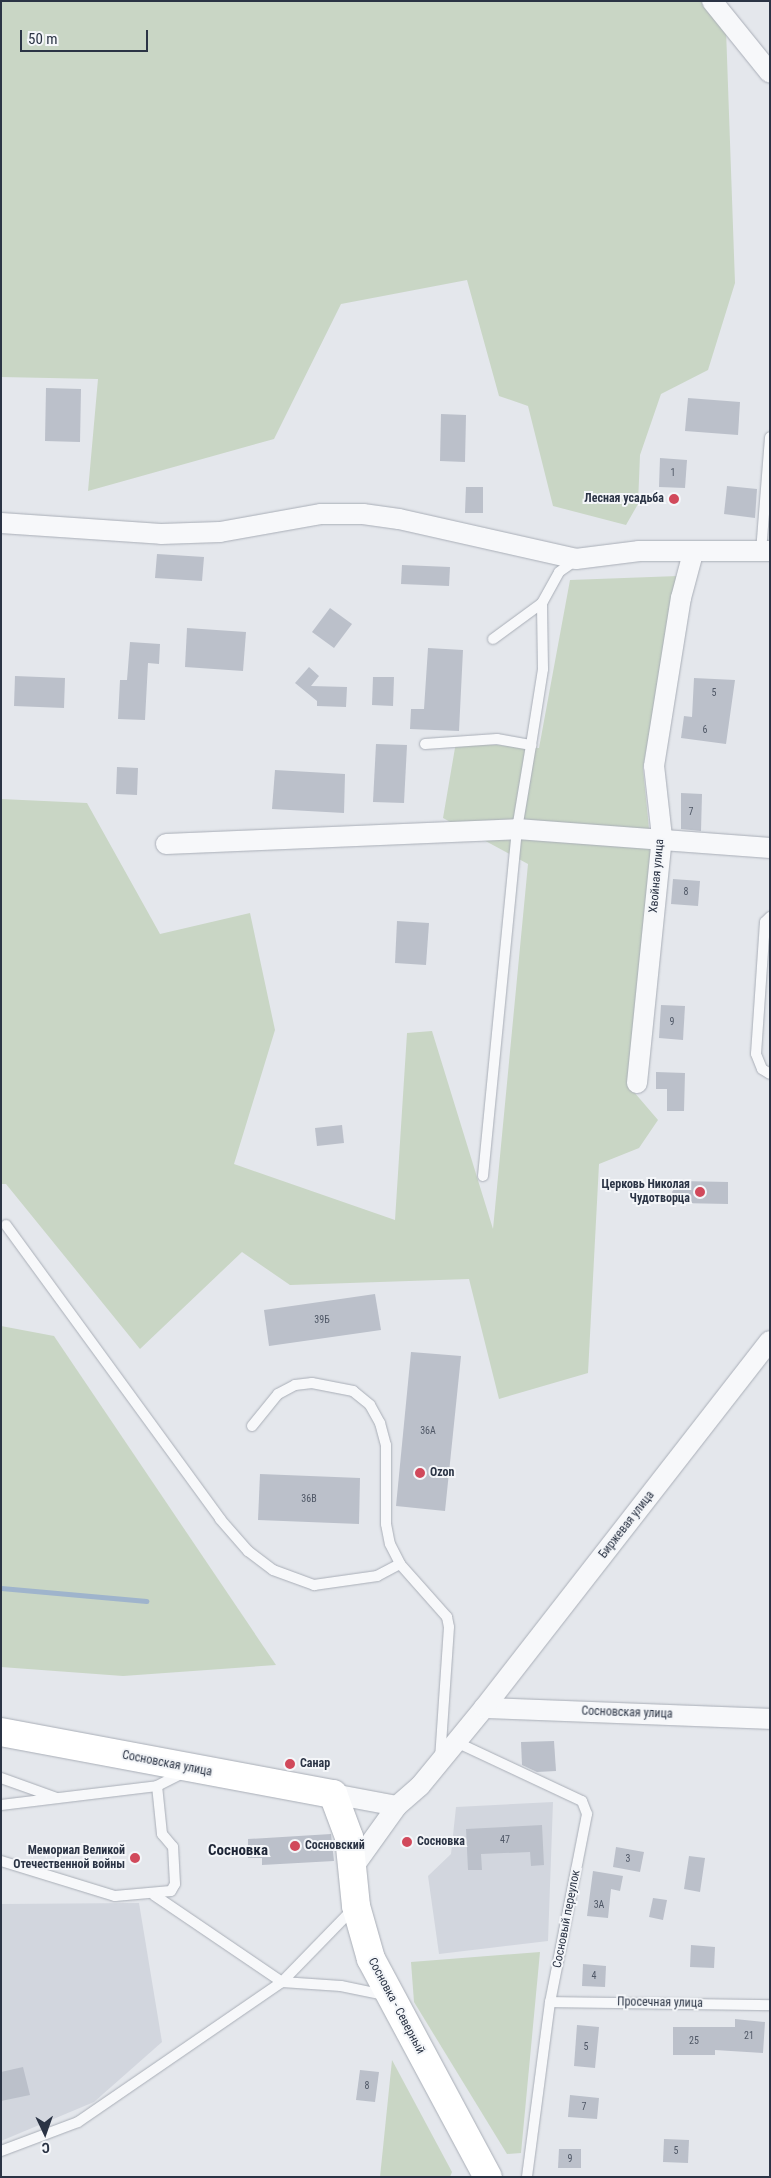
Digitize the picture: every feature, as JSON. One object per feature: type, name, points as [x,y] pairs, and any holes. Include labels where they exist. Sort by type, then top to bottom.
[{"type":"street","points":[[712,1],[770,73]]},
{"type":"street","points":[[1,523],[161,534],[220,532],[321,514],[364,514],[576,559],[639,551],[693,553],[766,552]]},
{"type":"street","name":"Хвойная улица","points":[[637,1084],[662,837],[654,766],[681,598],[693,553]]},
{"type":"street","points":[[166,844],[517,829],[662,837],[770,848]]},
{"type":"street","name":"Биржевая улица","points":[[354,1866],[397,1806],[440,1763],[484,1708],[770,1341]]},
{"type":"street","name":"Сосновская улица","points":[[484,1708],[770,1719]]},
{"type":"street","name":"Сосновская улица","points":[[1,1732],[333,1794]]},
{"type":"street","points":[[333,1794],[397,1806]]},
{"type":"street","name":"Сосновка - Северный","points":[[333,1794],[349,1837],[354,1866],[356,1906],[371,1959],[388,1996],[488,2177]]},
{"type":"lane","points":[[766,552],[770,437]]},
{"type":"lane","points":[[492,639],[542,603],[559,572],[576,559]]},
{"type":"lane","points":[[483,1176],[517,829],[543,669],[542,603]]},
{"type":"lane","points":[[425,744],[498,739],[531,745]]},
{"type":"lane","points":[[770,917],[765,922],[756,1054],[762,1069],[770,1074]]},
{"type":"lane","points":[[6,1224],[220,1519],[248,1551],[288,1577],[314,1585],[377,1576],[400,1564]]},
{"type":"lane","points":[[252,1426],[266,1405],[294,1385],[334,1385],[353,1391],[370,1405],[380,1423],[386,1445],[386,1524],[400,1564],[447,1617],[449,1627],[440,1763]]},
{"type":"lane","name":"Сосновый переулок","points":[[456,1742],[582,1801],[587,1814],[550,2002],[527,2177]]},
{"type":"lane","points":[[1,1805],[157,1786],[190,1768]]},
{"type":"lane","points":[[1,1778],[59,1799]]},
{"type":"lane","points":[[1,1861],[115,1896],[154,1895],[171,1891],[175,1884],[173,1847],[162,1834],[157,1786]]},
{"type":"lane","points":[[154,1895],[282,1982],[341,1986],[388,1996]]},
{"type":"lane","points":[[1,2151],[78,2122],[282,1982],[356,1906]]},
{"type":"lane","name":"Просечная улица","points":[[550,2002],[770,2005]]},
{"type":"shaded area","points":[[553,1802],[548,1941],[439,1954],[428,1876],[451,1854],[456,1807]]},
{"type":"shaded area","points":[[139,1903],[162,2042],[94,2102],[1,2141],[1,1904]]},
{"type":"green space","points":[[1,1],[725,1],[735,283],[708,370],[661,394],[640,455],[638,504],[626,525],[553,506],[528,406],[499,396],[467,280],[341,304],[274,439],[88,491],[98,379],[1,377]]},
{"type":"green space","points":[[678,576],[643,768],[653,869],[628,1085],[658,1120],[639,1148],[599,1164],[588,1373],[499,1399],[469,1279],[290,1285],[242,1252],[140,1349],[6,1184],[1,1184],[1,799],[87,803],[160,934],[250,913],[275,1030],[234,1164],[395,1220],[407,1033],[432,1031],[493,1229],[528,864],[443,818],[456,742],[539,748],[570,580]]},
{"type":"green space","points":[[1,1326],[54,1336],[276,1665],[123,1676],[1,1667]]},
{"type":"green space","points":[[540,1952],[521,2153],[507,2154],[414,2002],[411,1962]]},
{"type":"green space","points":[[392,2060],[452,2172],[450,2177],[380,2177]]},
{"type":"building","points":[[46,388],[81,389],[80,442],[45,441]]},
{"type":"building","points":[[688,398],[740,402],[738,435],[685,431]]},
{"type":"building","points":[[441,414],[466,415],[465,462],[440,461]]},
{"type":"building","points":[[660,458],[687,460],[685,488],[659,487]]},
{"type":"building","points":[[727,486],[757,489],[755,518],[724,514]]},
{"type":"building","points":[[466,487],[483,487],[483,513],[465,513]]},
{"type":"building","points":[[157,554],[204,557],[202,581],[155,578]]},
{"type":"building","points":[[402,565],[450,567],[449,586],[401,584]]},
{"type":"building","points":[[330,608],[352,624],[334,648],[312,632]]},
{"type":"building","points":[[187,628],[246,632],[243,671],[185,667]]},
{"type":"building","points":[[130,642],[160,644],[159,664],[148,663],[145,720],[118,719],[120,680],[127,680]]},
{"type":"building","points":[[428,648],[463,650],[459,731],[410,729],[411,709],[424,709]]},
{"type":"building","points":[[309,667],[319,676],[311,686],[347,687],[346,707],[317,706],[317,701],[295,683]]},
{"type":"building","points":[[15,676],[65,678],[64,708],[14,706]]},
{"type":"building","points":[[373,677],[394,677],[393,706],[372,705]]},
{"type":"building","points":[[694,678],[735,680],[726,744],[681,738],[684,716],[692,717]]},
{"type":"building","points":[[376,744],[407,745],[404,803],[373,802]]},
{"type":"building","points":[[117,767],[138,768],[137,795],[116,794]]},
{"type":"building","points":[[275,770],[345,774],[344,813],[272,809]]},
{"type":"building","points":[[681,793],[702,794],[701,831],[681,829]]},
{"type":"building","points":[[673,879],[700,881],[698,906],[671,904]]},
{"type":"building","points":[[397,921],[429,923],[426,965],[395,963]]},
{"type":"building","points":[[661,1005],[685,1006],[683,1040],[659,1038]]},
{"type":"building","points":[[656,1072],[685,1073],[684,1111],[667,1111],[667,1089],[656,1089]]},
{"type":"building","points":[[342,1125],[344,1143],[317,1146],[315,1128]]},
{"type":"building","name":"Церковь Николая Чудотворца","points":[[680,1181],[728,1182],[728,1204],[680,1203],[672,1192]]},
{"type":"building","points":[[375,1294],[381,1330],[269,1346],[264,1310]]},
{"type":"building","points":[[411,1352],[461,1356],[445,1511],[396,1506]]},
{"type":"building","points":[[260,1474],[360,1478],[359,1524],[258,1520]]},
{"type":"building","points":[[554,1741],[556,1771],[537,1772],[522,1765],[521,1742]]},
{"type":"building","points":[[542,1825],[544,1865],[531,1866],[530,1852],[481,1854],[482,1870],[468,1870],[466,1829]]},
{"type":"building","points":[[331,1834],[334,1861],[262,1865],[262,1858],[248,1858],[248,1839]]},
{"type":"building","points":[[616,1847],[644,1852],[640,1872],[613,1867]]},
{"type":"building","points":[[689,1856],[705,1858],[700,1892],[684,1889]]},
{"type":"building","points":[[593,1871],[623,1876],[620,1891],[611,1889],[608,1918],[587,1916]]},
{"type":"building","points":[[653,1898],[667,1900],[663,1920],[649,1917]]},
{"type":"building","points":[[691,1945],[715,1947],[714,1968],[690,1967]]},
{"type":"building","points":[[583,1964],[606,1966],[605,1987],[582,1986]]},
{"type":"building","points":[[735,2019],[765,2022],[763,2053],[715,2050],[715,2055],[673,2055],[673,2027],[735,2027]]},
{"type":"building","points":[[577,2025],[599,2027],[595,2068],[574,2066]]},
{"type":"building","points":[[23,2067],[30,2095],[1,2101],[1,2072]]},
{"type":"building","points":[[360,2070],[379,2072],[375,2102],[356,2100]]},
{"type":"building","points":[[570,2095],[599,2098],[597,2119],[568,2117]]},
{"type":"building","points":[[664,2139],[689,2140],[688,2163],[663,2162]]},
{"type":"building","points":[[559,2149],[581,2149],[581,2168],[558,2168]]},
{"type":"waterway","points":[[1,1588],[146,1601]]},
{"type":"place","name":"Лесная усадьба","points":[[674,499]]},
{"type":"place","name":"Церковь Николая Чудотворца","points":[[700,1192]]},
{"type":"place","name":"Ozon","points":[[420,1473]]},
{"type":"place","name":"Санар","points":[[290,1764]]},
{"type":"place","name":"Сосновка","points":[[407,1842]]},
{"type":"place","name":"Сосновский","points":[[295,1846]]},
{"type":"place","name":"Мемориал Великой Отечественной войны","points":[[135,1858]]},
{"type":"district","name":"Сосновка","points":[[238,1851]]}]
